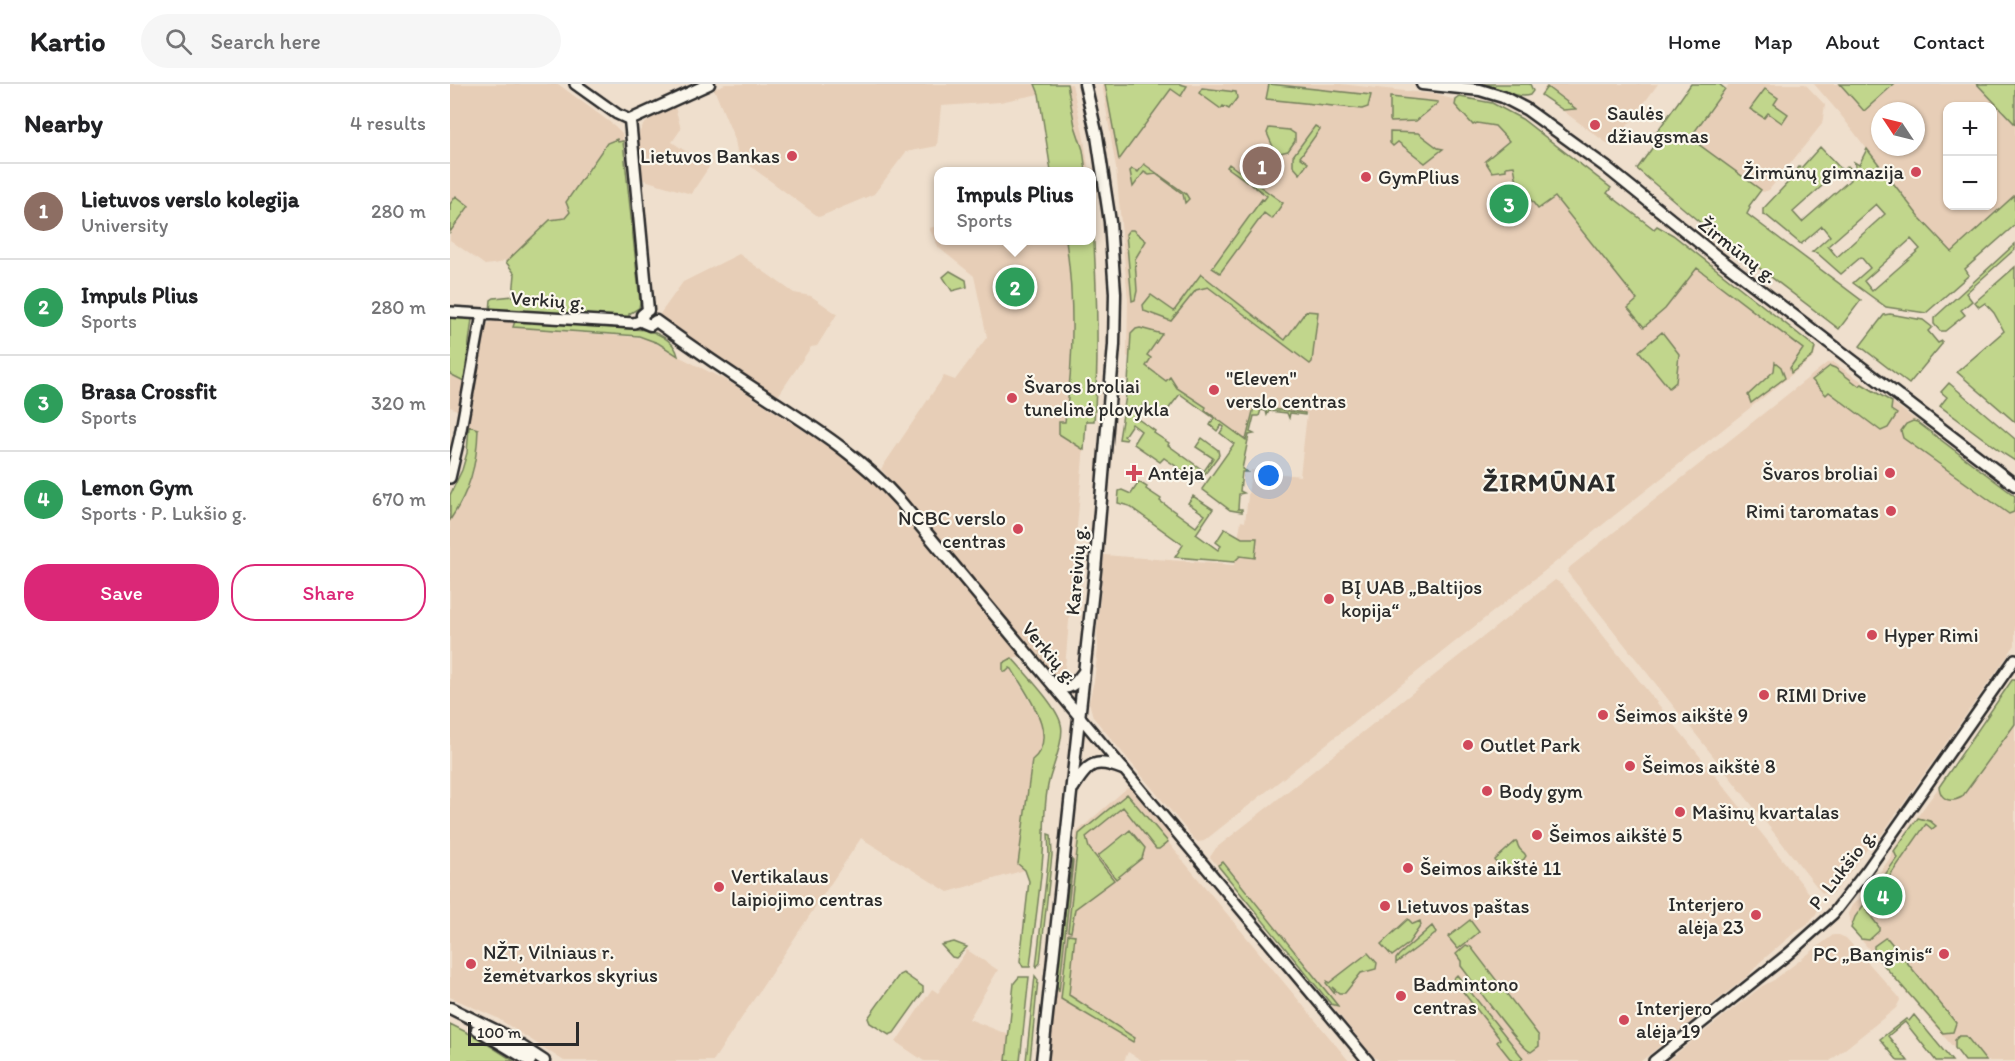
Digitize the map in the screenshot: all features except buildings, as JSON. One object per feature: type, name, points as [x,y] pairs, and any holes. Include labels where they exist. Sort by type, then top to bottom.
[{"type":"main road","points":[[575,84],[617,114],[630,120],[709,84]]},
{"type":"main road","name":"Kareivių g.","points":[[1042,1061],[1085,670],[1112,381],[1115,318],[1110,222],[1085,84]]},
{"type":"main road","name":"Žirmūnų g.","points":[[1422,84],[1480,90],[1503,97],[1526,109],[1606,167],[1716,256],[2015,485]]},
{"type":"main road","points":[[630,120],[648,310]]},
{"type":"main road","points":[[648,310],[656,314],[656,321],[650,326],[642,320],[644,313],[648,310]]},
{"type":"main road","name":"Verkių g.","points":[[450,312],[625,323],[642,320]]},
{"type":"main road","points":[[450,478],[482,314]]},
{"type":"main road","name":"Verkių g.","points":[[656,321],[844,448],[872,471],[899,500],[1368,1061]]},
{"type":"main road","name":"P. Lukšio g.","points":[[1654,1061],[1788,954],[1833,914],[1867,870],[2015,659]]},
{"type":"main road","points":[[1053,684],[1065,689],[1071,688],[1085,670]]},
{"type":"main road","points":[[1071,791],[1084,771],[1094,764],[1106,762],[1123,769]]},
{"type":"main road","points":[[450,1008],[501,1033],[544,1061]]},
{"type":"main road","points":[[450,1016],[483,1032],[530,1061]]},
{"type":"shaded area","points":[[450,84],[558,84],[622,133],[623,141],[618,142],[617,139],[565,218],[550,220],[506,262],[504,260],[500,263],[485,265],[450,240]]},
{"type":"shaded area","points":[[725,84],[1072,84],[1088,167],[1050,167],[1039,94],[1000,102],[941,106],[937,146],[906,152],[874,194],[819,217],[738,157],[735,140],[714,89]]},
{"type":"shaded area","points":[[1102,84],[1340,84],[1433,94],[1456,100],[1454,104],[1465,114],[1477,123],[1495,125],[1509,142],[1485,161],[1506,170],[1505,167],[1514,165],[1517,182],[1555,196],[1637,300],[1704,258],[1816,348],[1814,357],[1204,841],[1198,842],[1093,717],[1089,702],[1098,649],[1097,630],[1104,555],[1234,565],[1241,521],[1245,522],[1251,470],[1300,476],[1307,414],[1254,409],[1247,443],[1127,356],[1128,300],[1116,168]]},
{"type":"shaded area","points":[[1545,84],[1658,84],[1612,147],[1540,94]]},
{"type":"shaded area","points":[[1729,84],[1805,84],[1825,105],[1822,124],[1769,190],[1763,192],[1689,138]]},
{"type":"shaded area","name":"Žirmūnų gimnazija","points":[[1814,84],[1977,84],[1994,102],[1943,102],[1943,210],[1997,210],[1997,105],[2015,124],[2015,195],[1952,252],[1920,218],[1872,156],[1925,156],[1925,102],[1871,102],[1871,154]]},
{"type":"shaded area","points":[[675,107],[681,129],[672,142],[709,167],[691,194],[641,179],[637,139],[639,133],[643,125],[652,118]]},
{"type":"shaded area","points":[[934,227],[934,238],[929,228]]},
{"type":"shaded area","points":[[938,245],[1095,245],[1098,377],[1094,421],[1086,421],[1064,680],[1058,680],[1050,674],[881,469],[944,376],[955,380],[987,337],[974,276]]},
{"type":"shaded area","points":[[739,254],[794,293],[811,296],[837,314],[817,346],[811,347],[778,396],[665,322],[660,314],[683,282]]},
{"type":"shaded area","points":[[515,321],[514,327],[647,338],[731,383],[849,460],[899,511],[1020,656],[1006,660],[1043,724],[1043,745],[1039,754],[1032,760],[1018,864],[1025,870],[948,892],[861,838],[713,1061],[564,1061],[497,1018],[450,997],[450,520],[462,502],[473,474],[478,429],[465,425],[483,329],[490,322]]},
{"type":"shaded area","points":[[1833,362],[1892,402],[2015,496],[2015,645],[1882,834],[1872,843],[1836,890],[1828,896],[1821,892],[1567,572],[1570,567],[1827,363]]},
{"type":"shaded area","points":[[450,374],[464,381],[459,411],[450,407]]},
{"type":"shaded area","points":[[1555,580],[1562,584],[1814,899],[1818,910],[1806,926],[1759,963],[1750,974],[1641,1061],[1380,1061],[1373,1056],[1210,857],[1216,848]]},
{"type":"shaded area","points":[[2012,680],[2015,680],[2015,1061],[1965,1061],[1851,928],[1848,914],[1852,905],[1864,895],[1890,858],[1895,847]]},
{"type":"shaded area","points":[[1127,788],[1130,788],[1171,837],[1168,842],[1349,1061],[1143,1061],[1128,1052],[1124,1061],[1048,1061],[1066,901],[1077,832]]},
{"type":"shaded area","points":[[1833,935],[1846,938],[1900,1000],[1896,1008],[1830,1061],[1667,1061],[1762,986],[1774,980]]},
{"type":"shaded area","points":[[967,950],[998,970],[969,1019],[1009,1035],[1006,1061],[924,1061],[896,1042],[932,989],[938,993]]},
{"type":"green space","points":[[1035,84],[1067,84],[1085,167],[1050,167],[1039,94]]},
{"type":"green space","points":[[1105,84],[1180,84],[1187,86],[1181,96],[1171,89],[1119,160]]},
{"type":"green space","points":[[1269,84],[1371,95],[1368,107],[1362,109],[1266,99]]},
{"type":"green space","points":[[1484,84],[1530,84],[1533,91],[1530,95],[1519,96]]},
{"type":"green space","points":[[1691,84],[1719,84],[1725,89],[1690,138],[1761,190],[1749,206],[1747,214],[1861,300],[1839,329],[1703,225],[1637,169],[1658,140],[1654,136]]},
{"type":"green space","points":[[1840,84],[1894,84],[1874,102],[1871,102],[1864,111]]},
{"type":"green space","points":[[1977,84],[2015,84],[2015,124],[1997,105],[1997,102],[1994,102]]},
{"type":"green space","points":[[1547,87],[1576,109],[1563,110],[1541,95]]},
{"type":"green space","points":[[1202,88],[1236,92],[1237,98],[1229,109],[1223,106],[1221,109],[1199,93]]},
{"type":"green space","points":[[1765,89],[1778,98],[1774,104],[1788,114],[1782,123],[1768,113],[1764,118],[1750,109]]},
{"type":"green space","points":[[1390,97],[1438,103],[1416,121],[1391,122]]},
{"type":"green space","points":[[1460,97],[1492,103],[1522,119],[1611,188],[1607,193],[1654,229],[1657,226],[1673,235],[1815,347],[1813,356],[1791,373],[1790,368],[1803,349],[1697,268],[1665,309],[1644,327],[1628,308],[1637,300],[1555,197],[1538,209],[1517,182],[1514,166],[1492,172],[1485,161],[1509,141],[1495,126],[1477,123],[1473,125],[1455,105],[1456,100]]},
{"type":"green space","points":[[1315,126],[1320,129],[1300,157],[1308,163],[1300,174],[1293,166],[1293,156]]},
{"type":"green space","points":[[1269,128],[1289,130],[1295,134],[1295,141],[1288,151],[1280,153],[1274,149],[1267,133]]},
{"type":"green space","points":[[1390,132],[1418,133],[1438,148],[1443,149],[1425,163],[1398,142],[1393,146],[1390,143]]},
{"type":"green space","points":[[617,139],[618,142],[623,141],[639,308],[625,319],[490,311],[491,300],[494,298],[513,296],[515,274],[506,262],[550,220],[565,218],[570,212],[566,202],[607,143]]},
{"type":"green space","points":[[1820,147],[1841,169],[1793,212],[1802,222],[1850,180],[1843,171],[1848,166],[1852,170],[1856,166],[1854,162],[1859,165],[1867,149],[1920,218],[1952,252],[2015,195],[2015,225],[1965,269],[1969,275],[1926,313],[1886,307],[1853,283],[1870,268],[1861,257],[1841,274],[1817,253],[1812,252],[1830,236],[1822,226],[1801,244],[1763,215],[1763,209],[1795,175],[1799,167],[1801,168]],"holes":[[[1876,204],[1885,214],[1837,257],[1828,246]],[[1911,239],[1920,249],[1872,291],[1864,281]]]},
{"type":"green space","points":[[1144,164],[1186,194],[1189,199],[1185,203],[1183,194],[1156,174],[1149,175],[1144,172],[1133,187],[1130,171],[1132,169],[1138,172]]},
{"type":"green space","points":[[1229,164],[1283,203],[1272,219],[1264,213],[1220,273],[1212,268],[1262,199],[1264,200],[1267,196],[1227,167]]},
{"type":"green space","points":[[456,196],[469,206],[450,232],[450,204]]},
{"type":"green space","points":[[1129,230],[1133,230],[1146,241],[1135,259],[1137,291],[1135,300],[1132,301],[1126,234]]},
{"type":"green space","points":[[2015,244],[2015,249],[1966,293],[1972,301],[1961,310],[1965,315],[1945,331],[1940,331],[1934,324],[1934,318]]},
{"type":"green space","points":[[1066,245],[1094,245],[1097,367],[1094,421],[1086,421],[1084,450],[1059,434],[1059,422],[1065,422],[1072,354],[1071,287]]},
{"type":"green space","points":[[2015,267],[2015,422],[1957,372],[2004,331],[1994,313],[1985,303],[1979,307],[1975,302]]},
{"type":"green space","points":[[950,271],[966,280],[967,287],[952,291],[943,277]]},
{"type":"green space","points":[[1201,274],[1285,340],[1306,311],[1318,312],[1312,362],[1310,364],[1208,287],[1196,290],[1171,321],[1144,311],[1143,305],[1151,295],[1174,311]]},
{"type":"green space","points":[[1884,315],[1923,320],[1932,327],[1928,331],[1938,343],[1942,341],[1942,344],[1909,384],[1860,346]]},
{"type":"green space","points":[[450,317],[472,319],[464,381],[450,374]]},
{"type":"green space","points":[[515,321],[647,330],[670,342],[678,356],[658,343],[639,336],[513,327]]},
{"type":"green space","points":[[1140,328],[1162,334],[1147,355],[1151,358],[1146,366],[1166,381],[1170,377],[1177,388],[1206,407],[1205,410],[1246,440],[1254,407],[1305,413],[1305,415],[1290,413],[1289,418],[1287,413],[1269,411],[1267,415],[1266,411],[1261,410],[1259,416],[1254,416],[1250,432],[1254,434],[1249,435],[1242,469],[1247,472],[1242,472],[1240,491],[1244,493],[1239,494],[1238,509],[1242,509],[1242,512],[1230,510],[1202,489],[1234,444],[1220,433],[1224,427],[1221,425],[1217,431],[1210,425],[1214,418],[1180,394],[1163,416],[1144,404],[1135,417],[1204,471],[1213,458],[1196,447],[1202,438],[1218,450],[1219,455],[1199,482],[1164,458],[1160,462],[1134,444],[1141,431],[1132,424],[1124,436],[1126,440],[1119,439],[1128,383],[1131,334]]},
{"type":"green space","points":[[1662,332],[1679,354],[1676,382],[1669,388],[1639,351]]},
{"type":"green space","points":[[1775,362],[1781,367],[1785,378],[1751,403],[1748,395],[1774,371]]},
{"type":"green space","points":[[1830,366],[1859,386],[1862,384],[1892,402],[1891,410],[1897,414],[1888,428],[1881,431],[1829,392],[1826,395],[1812,380]]},
{"type":"green space","points":[[1949,383],[2015,439],[2015,461],[1940,406],[1947,397],[1941,392]]},
{"type":"green space","points":[[1913,421],[2015,496],[2014,512],[2009,514],[1903,438],[1901,431],[1906,424]]},
{"type":"green space","points":[[469,426],[478,429],[474,466],[463,498],[450,520],[450,495],[467,453]]},
{"type":"green space","points":[[1139,482],[1161,499],[1160,501],[1196,527],[1205,515],[1188,503],[1193,496],[1213,509],[1196,534],[1218,550],[1221,546],[1216,542],[1225,528],[1242,538],[1257,538],[1255,558],[1240,556],[1234,562],[1175,557],[1183,545],[1129,506],[1118,503],[1119,491],[1131,494]]},
{"type":"green space","points":[[1012,658],[1053,708],[1062,730],[1046,799],[1042,868],[1030,967],[1023,967],[1020,961],[1029,881],[1025,870],[1018,864],[1032,760],[1040,750],[1043,739],[1038,715],[1025,690],[1012,669],[1003,671],[1003,663]]},
{"type":"green space","points":[[2012,680],[2015,680],[2015,724],[1962,797],[1954,800],[1944,798],[1939,787]]},
{"type":"green space","points":[[1127,794],[1168,842],[1156,849],[1123,807],[1086,837],[1089,848],[1114,880],[1075,909],[1071,932],[1068,931],[1079,834]]},
{"type":"green space","points":[[1918,818],[1930,821],[1936,826],[1932,829],[1926,824],[1866,910],[1879,927],[1879,931],[1869,940],[1861,939],[1851,928],[1855,917],[1897,858],[1894,851]]},
{"type":"green space","points":[[1130,830],[1145,848],[1142,858],[1116,879],[1098,856]]},
{"type":"green space","points":[[1048,834],[1051,835],[1052,855],[1040,963],[1036,967],[1049,854]]},
{"type":"green space","points":[[1515,842],[1526,856],[1503,874],[1495,860]]},
{"type":"green space","points":[[1073,861],[1059,992],[1056,982]]},
{"type":"green space","points":[[1223,862],[1338,1006],[1331,1004],[1219,867],[1218,865]]},
{"type":"green space","points":[[1408,919],[1413,924],[1420,921],[1421,925],[1408,944],[1392,956],[1381,944]]},
{"type":"green space","points":[[1470,920],[1479,932],[1458,949],[1448,937]]},
{"type":"green space","points":[[1432,926],[1436,932],[1434,935],[1396,963],[1399,955]]},
{"type":"green space","points":[[1068,934],[1075,935],[1069,995],[1135,1038],[1133,1042],[1061,999]]},
{"type":"green space","points":[[1885,938],[1956,1023],[1953,1032],[1943,1033],[1874,954],[1874,946]]},
{"type":"green space","points":[[954,942],[967,947],[956,958],[952,957],[941,945]]},
{"type":"green space","points":[[1466,945],[1471,947],[1539,1036],[1539,1046],[1531,1052],[1507,1027],[1461,966],[1461,961],[1456,954]]},
{"type":"green space","points":[[1368,953],[1377,963],[1376,969],[1361,973],[1345,993],[1339,993],[1332,987],[1334,993],[1326,983],[1327,981],[1329,983]]},
{"type":"green space","points":[[903,973],[923,987],[923,992],[894,1033],[889,1035],[870,1023],[868,1018],[899,975]]},
{"type":"green space","points":[[1457,975],[1523,1058],[1520,1061],[1512,1061],[1497,1042],[1500,1039],[1453,979]]},
{"type":"green space","points":[[1035,976],[1038,980],[1030,1061],[1026,1061]]},
{"type":"green space","points":[[1019,977],[1029,977],[1020,1061],[1006,1061],[1014,983]]},
{"type":"green space","points":[[1914,1015],[1952,1061],[1936,1061],[1905,1022],[1888,1036],[1908,1061],[1898,1061],[1880,1039],[1906,1019],[1909,1021]]},
{"type":"green space","points":[[450,1024],[478,1038],[514,1061],[450,1061]]},
{"type":"green space","points":[[1959,1036],[1966,1036],[1986,1061],[1965,1061],[1955,1048],[1955,1040]]},
{"type":"place","name":"Saulės džiaugsmas","points":[[1595,125]]},
{"type":"place","name":"Lietuvos Bankas","points":[[792,156]]},
{"type":"place","name":"Lietuvos verslo kolegija","points":[[1262,166]]},
{"type":"place","name":"Žirmūnų gimnazija","points":[[1916,172]]},
{"type":"place","name":"GymPlius","points":[[1366,177]]},
{"type":"place","name":"Brasa Crossfit","points":[[1509,204]]},
{"type":"place","name":"Impuls Plius","points":[[1015,287]]},
{"type":"place","name":"\"Eleven\" verslo centras","points":[[1214,390]]},
{"type":"place","name":"Švaros broliai tunelinė plovykla","points":[[1012,398]]},
{"type":"place","name":"Antėja","points":[[1134,473]]},
{"type":"place","name":"Švaros broliai","points":[[1890,473]]},
{"type":"place","name":"Rimi taromatas","points":[[1891,511]]},
{"type":"place","name":"NCBC verslo centras","points":[[1018,529]]},
{"type":"place","name":"BĮ UAB „Baltijos kopija“","points":[[1329,599]]},
{"type":"place","name":"Hyper Rimi","points":[[1872,635]]},
{"type":"place","name":"RIMI Drive","points":[[1764,695]]},
{"type":"place","name":"Šeimos aikštė 9","points":[[1603,715]]},
{"type":"place","name":"Outlet Park","points":[[1468,745]]},
{"type":"place","name":"Šeimos aikštė 8","points":[[1630,766]]},
{"type":"place","name":"Body gym","points":[[1487,791]]},
{"type":"place","name":"Mašinų kvartalas","points":[[1680,812]]},
{"type":"place","name":"Šeimos aikštė 5","points":[[1537,835]]},
{"type":"place","name":"Šeimos aikštė 11","points":[[1408,868]]},
{"type":"place","name":"Vertikalaus laipiojimo centras","points":[[719,887]]},
{"type":"place","name":"Lemon Gym","points":[[1883,896]]},
{"type":"place","name":"Lietuvos paštas","points":[[1385,906]]},
{"type":"place","name":"Interjero alėja 23","points":[[1756,915]]},
{"type":"place","name":"PC „Banginis“","points":[[1944,954]]},
{"type":"place","name":"NŽT, Vilniaus r. žemėtvarkos skyrius","points":[[471,964]]},
{"type":"place","name":"Badmintono centras","points":[[1401,996]]},
{"type":"place","name":"Interjero alėja 19","points":[[1624,1020]]},
{"type":"district","name":"ŽIRMŪNAI","points":[[1550,482]]}]
